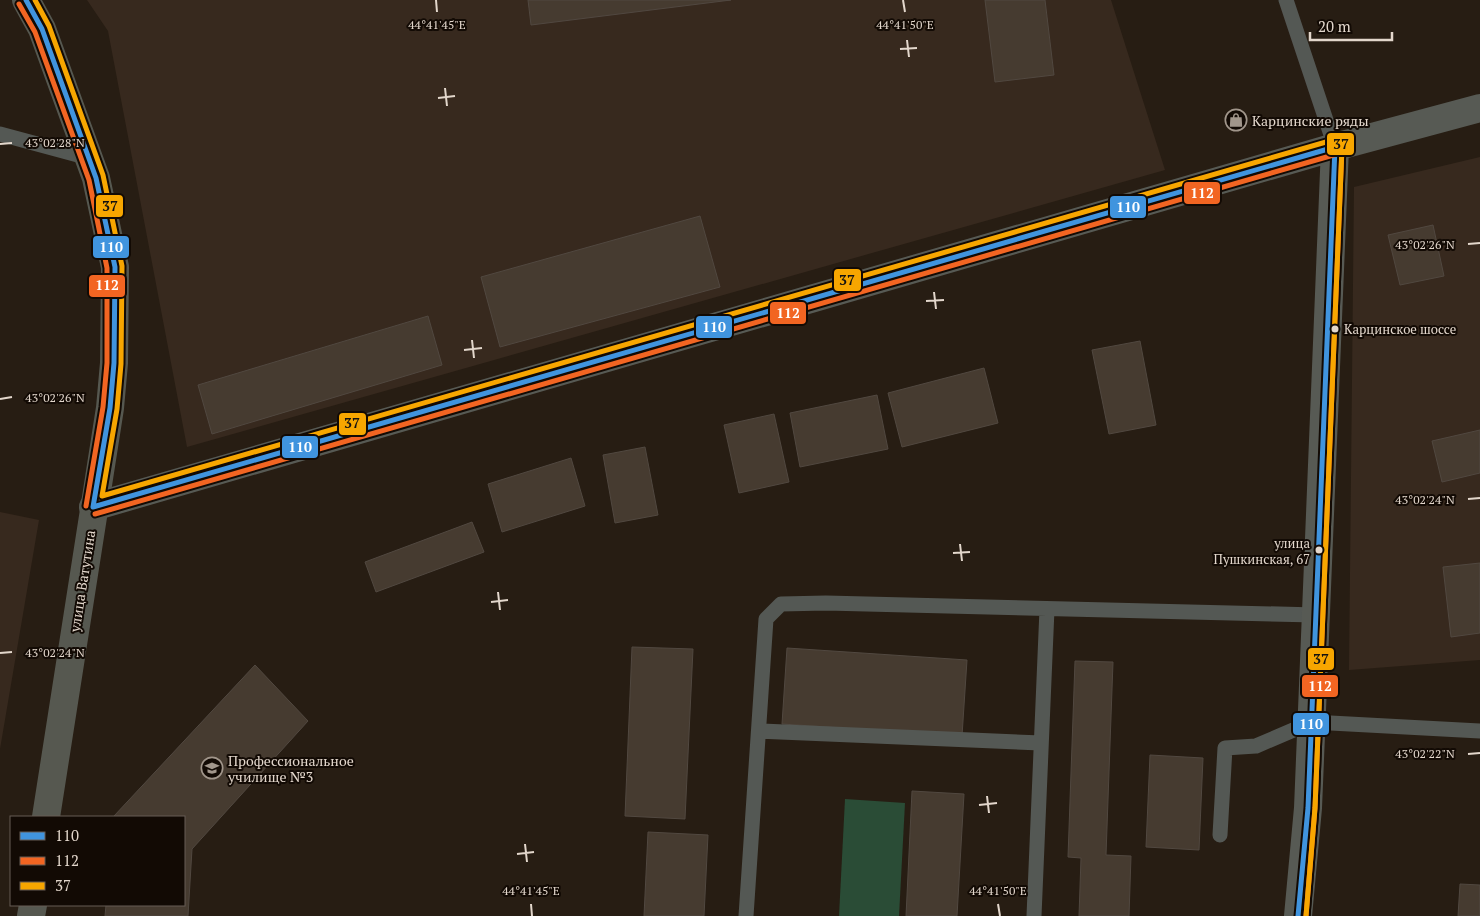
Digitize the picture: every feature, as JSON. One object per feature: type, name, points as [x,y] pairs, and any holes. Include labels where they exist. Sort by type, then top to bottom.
[{"type":"main road","name":"улица Ватутина","points":[[26,0],[42,29],[90,158],[115,267],[114,363],[110,408],[46,816]]},
{"type":"main road","points":[[94,507],[1335,147],[1480,108]]},
{"type":"main road","points":[[1298,916],[1308,808],[1335,147]]},
{"type":"lane","points":[[1286,0],[1335,147]]},
{"type":"lane","points":[[0,134],[90,158]]},
{"type":"lane","points":[[746,916],[766,619],[781,604],[1316,615]]},
{"type":"lane","points":[[1034,916],[1047,608]]},
{"type":"lane","points":[[1220,835],[1225,748],[1256,746],[1312,722],[1480,731]]},
{"type":"lane","points":[[759,732],[1041,742]]},
{"type":"shaded area","points":[[87,0],[1111,0],[1165,170],[187,447],[108,31]]},
{"type":"shaded area","points":[[1480,157],[1480,660],[1349,670],[1354,187]]},
{"type":"shaded area","points":[[0,512],[39,520],[0,749]]},
{"type":"green space","points":[[845,799],[905,803],[899,916],[839,916]]},
{"type":"building","points":[[528,0],[731,0],[531,25]]},
{"type":"building","points":[[985,0],[1045,0],[1054,75],[995,82]]},
{"type":"building","points":[[700,216],[720,287],[500,347],[481,277]]},
{"type":"building","points":[[1433,225],[1444,276],[1400,285],[1388,235]]},
{"type":"building","points":[[428,316],[442,365],[212,434],[198,385]]},
{"type":"building","points":[[1140,341],[1156,425],[1109,434],[1092,350]]},
{"type":"building","points":[[984,368],[998,423],[902,447],[888,393]]},
{"type":"building","points":[[877,395],[888,449],[800,467],[790,413]]},
{"type":"building","points":[[774,414],[789,482],[739,493],[724,425]]},
{"type":"building","points":[[1480,430],[1480,473],[1442,482],[1432,441]]},
{"type":"building","points":[[645,447],[658,515],[615,523],[603,455]]},
{"type":"building","points":[[571,458],[585,506],[502,532],[488,484]]},
{"type":"building","points":[[472,522],[484,552],[376,592],[365,562]]},
{"type":"building","points":[[1480,563],[1480,633],[1451,637],[1443,567]]},
{"type":"building","points":[[632,647],[693,649],[685,819],[625,816]]},
{"type":"building","points":[[787,648],[967,660],[962,736],[782,724]]},
{"type":"building","points":[[1075,661],[1113,662],[1106,855],[1131,856],[1129,916],[1079,916],[1081,858],[1068,857]]},
{"type":"building","name":"Профессиональное училище №3","points":[[255,665],[308,721],[192,849],[188,916],[105,916],[106,906],[185,906],[185,816],[114,816]]},
{"type":"building","points":[[1150,755],[1203,758],[1199,850],[1146,847]]},
{"type":"building","points":[[912,791],[964,794],[957,916],[906,916]]},
{"type":"building","points":[[648,832],[708,835],[704,916],[644,916]]},
{"type":"building","points":[[1460,884],[1480,885],[1480,916],[1458,916]]},
{"type":"transit line","name":"110","points":[[26,0],[42,29],[96,178],[115,267],[114,363],[110,408],[93,507]]},
{"type":"transit line","name":"37","points":[[35,0],[49,26],[103,175],[122,266],[121,364],[117,409],[102,496],[1333,140],[1339,141],[1342,147],[1315,808],[1306,916]]},
{"type":"transit line","name":"112","points":[[19,4],[35,32],[89,180],[107,268],[107,363],[103,407],[86,506]]},
{"type":"transit line","name":"110","points":[[93,507],[1335,147]]},
{"type":"transit line","name":"110","points":[[1298,916],[1308,808],[1335,147]]},
{"type":"transit line","name":"112","points":[[1306,916],[1315,808],[1342,147]]},
{"type":"transit line","name":"112","points":[[95,514],[1337,154]]},
{"type":"place","name":"Карцинские ряды","points":[[1236,120]]},
{"type":"place","name":"Карцинское шоссе","points":[[1335,329]]},
{"type":"place","name":"улица Пушкинская, 67","points":[[1319,550]]},
{"type":"place","name":"Профессиональное училище №3","points":[[212,768]]}]
